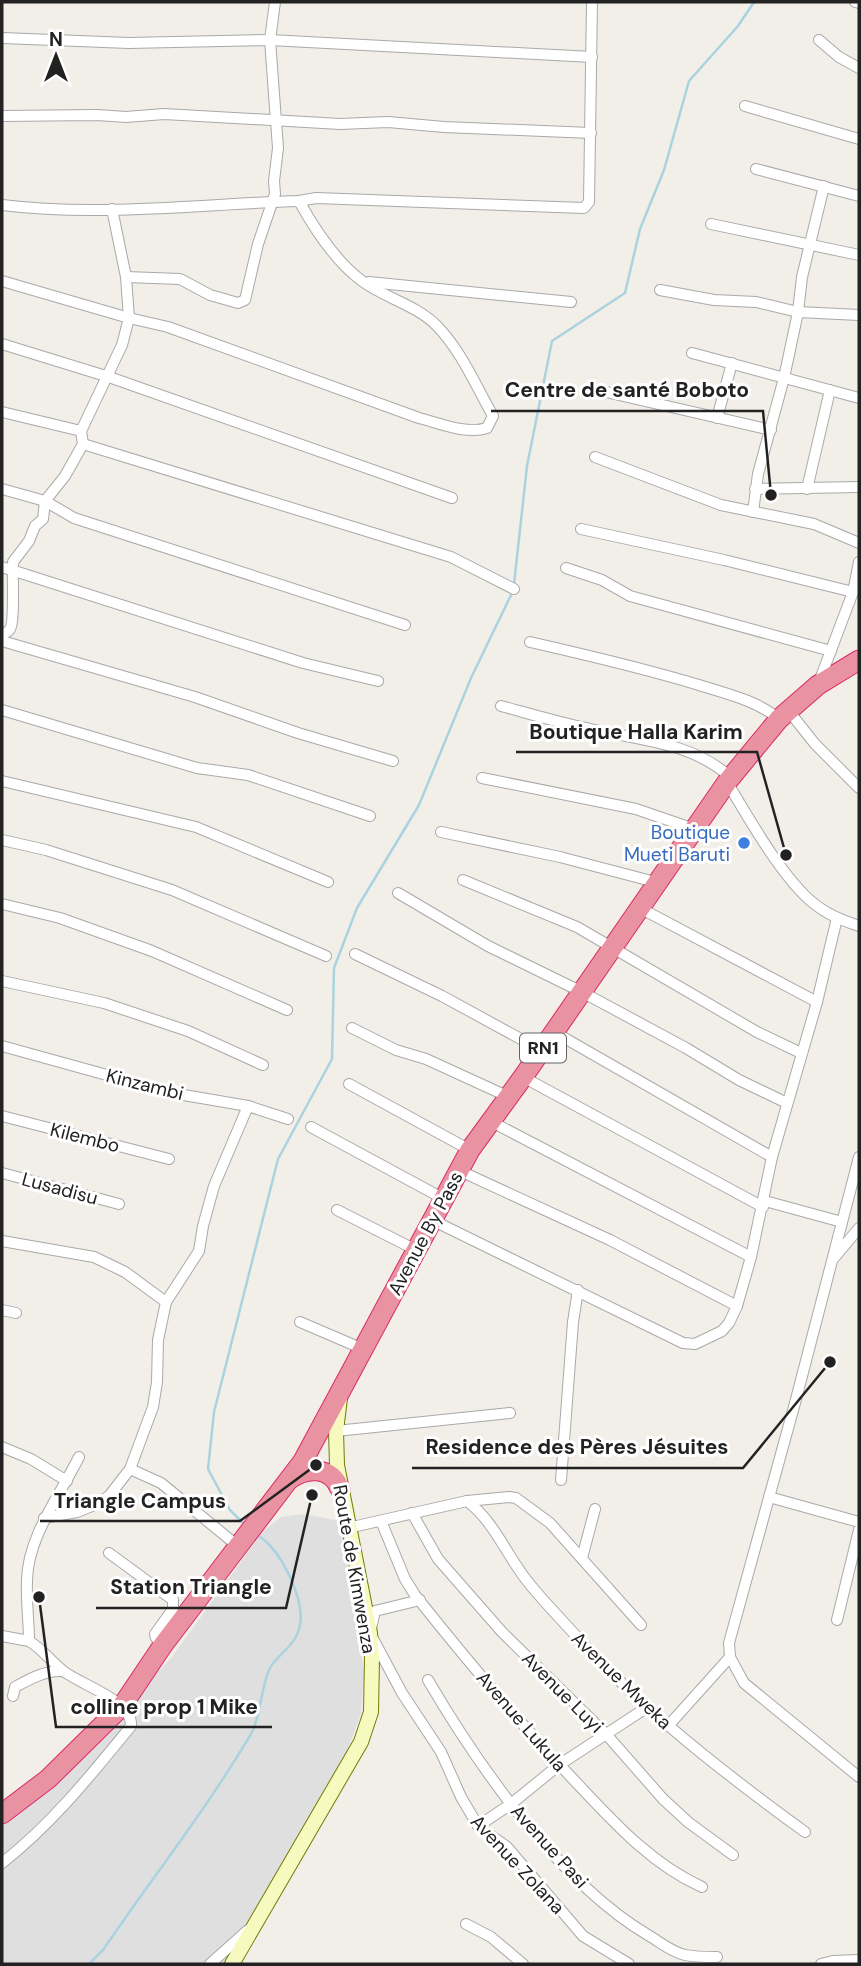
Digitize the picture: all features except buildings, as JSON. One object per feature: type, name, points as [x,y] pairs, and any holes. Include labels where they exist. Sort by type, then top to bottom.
[{"type":"highway","name":"Avenue By Pass","points":[[3,1811],[48,1779],[122,1706],[163,1645],[303,1461],[470,1150],[659,883],[694,829],[729,780],[783,714],[818,685],[859,660]]},
{"type":"highway","points":[[286,1482],[300,1472],[313,1470],[330,1475],[337,1480],[340,1489]]},
{"type":"street","points":[[126,277],[180,279],[211,295],[242,302],[247,294],[275,194],[277,121],[270,40],[275,2]]},
{"type":"street","points":[[2,205],[25,208],[112,209],[316,198],[584,208],[589,202],[592,2]]},
{"type":"street","points":[[2,38],[130,43],[270,40],[592,57]]},
{"type":"street","points":[[819,40],[839,57],[859,68]]},
{"type":"street","points":[[745,106],[859,139]]},
{"type":"street","points":[[2,116],[126,117],[164,114],[361,125],[388,121],[444,127],[591,133]]},
{"type":"street","points":[[756,169],[859,196]]},
{"type":"street","points":[[753,512],[760,464],[783,378],[798,312],[802,276],[824,186]]},
{"type":"street","points":[[2,281],[192,335],[419,418],[455,427],[482,430],[488,428],[493,416],[453,346],[435,324],[400,301],[363,282],[331,248],[299,201]]},
{"type":"street","points":[[7,568],[43,519],[45,501],[65,476],[83,444],[81,431],[122,345],[129,318],[126,277],[112,209]]},
{"type":"street","points":[[711,225],[859,255]]},
{"type":"street","points":[[363,282],[571,302]]},
{"type":"street","points":[[660,290],[714,300],[756,302],[798,312],[859,316]]},
{"type":"street","points":[[2,344],[108,377],[452,498]]},
{"type":"street","points":[[692,353],[859,398]]},
{"type":"street","points":[[717,418],[732,363]]},
{"type":"street","points":[[593,389],[771,430]]},
{"type":"street","points":[[807,489],[830,390]]},
{"type":"street","points":[[2,412],[81,431]]},
{"type":"street","points":[[83,444],[451,557],[514,589]]},
{"type":"street","points":[[595,457],[721,505],[814,524],[859,543]]},
{"type":"street","points":[[755,489],[859,486]]},
{"type":"street","points":[[2,489],[45,501],[74,518],[405,625]]},
{"type":"street","points":[[581,529],[853,592]]},
{"type":"street","points":[[818,685],[853,592],[859,562]]},
{"type":"street","points":[[2,636],[11,628],[14,588],[7,568]]},
{"type":"street","points":[[7,568],[303,663],[378,681]]},
{"type":"street","points":[[566,568],[602,580],[630,596],[831,651]]},
{"type":"street","points":[[2,641],[195,697],[298,733],[393,761]]},
{"type":"street","points":[[530,642],[623,664],[743,699],[783,714],[859,788]]},
{"type":"street","points":[[501,706],[589,729],[676,747],[702,758],[729,780],[754,826],[797,887],[817,907],[859,926]]},
{"type":"street","points":[[2,710],[197,768],[248,775],[370,816]]},
{"type":"street","points":[[482,778],[636,809],[694,829]]},
{"type":"street","points":[[2,781],[196,827],[328,882]]},
{"type":"street","points":[[441,832],[659,883]]},
{"type":"street","points":[[2,840],[47,850],[172,890],[326,956]]},
{"type":"street","points":[[463,880],[577,926],[757,1032],[801,1053]]},
{"type":"street","points":[[398,893],[488,946],[582,992],[739,1080],[787,1103]]},
{"type":"street","points":[[2,904],[60,918],[152,951],[287,1010]]},
{"type":"street","points":[[640,908],[817,1002]]},
{"type":"street","points":[[432,1220],[683,1343],[695,1344],[722,1331],[737,1306],[751,1257],[772,1157],[817,1002],[837,918]]},
{"type":"street","points":[[355,954],[442,996],[541,1050]]},
{"type":"street","points":[[2,981],[104,1003],[188,1031],[263,1065]]},
{"type":"street","points":[[352,1028],[396,1050],[426,1059],[509,1097]]},
{"type":"street","points":[[554,1032],[772,1157]]},
{"type":"street","name":"Kinzambi","points":[[2,1046],[172,1093],[248,1105],[288,1119]]},
{"type":"street","points":[[523,1077],[764,1204],[842,1222]]},
{"type":"street","points":[[349,1084],[470,1150]]},
{"type":"street","points":[[44,1518],[77,1512],[97,1504],[109,1496],[130,1469],[153,1407],[160,1322],[166,1302],[200,1251],[203,1226],[214,1186],[248,1105]]},
{"type":"street","name":"Kilembo","points":[[2,1116],[169,1159]]},
{"type":"street","points":[[490,1121],[751,1257]]},
{"type":"street","points":[[312,1127],[444,1199]]},
{"type":"street","points":[[859,1157],[729,1643],[730,1657],[744,1683],[859,1777]]},
{"type":"street","points":[[458,1170],[610,1240],[737,1306]]},
{"type":"street","name":"Lusadisu","points":[[2,1173],[119,1203]]},
{"type":"street","points":[[337,1210],[416,1250]]},
{"type":"street","points":[[832,1260],[859,1228]]},
{"type":"street","points":[[2,1241],[94,1258],[125,1272],[166,1302]]},
{"type":"street","points":[[561,1480],[573,1322],[578,1290]]},
{"type":"street","points":[[2,1310],[16,1313]]},
{"type":"street","points":[[300,1322],[363,1349]]},
{"type":"street","name":"Route de Kimwenza","points":[[232,1964],[358,1747],[371,1712],[370,1633],[337,1465],[336,1431],[341,1390]]},
{"type":"street","points":[[336,1431],[510,1413]]},
{"type":"street","points":[[2,1447],[31,1459],[67,1481]]},
{"type":"street","points":[[29,1641],[26,1580],[33,1549],[44,1518],[56,1503],[79,1457]]},
{"type":"street","points":[[130,1469],[161,1483],[239,1547]]},
{"type":"street","points":[[769,1497],[859,1522]]},
{"type":"street","points":[[348,1528],[467,1501],[516,1498],[551,1523],[641,1625]]},
{"type":"street","name":"Avenue Mweka","points":[[467,1501],[483,1515],[528,1583],[610,1673],[668,1726],[741,1786],[805,1832]]},
{"type":"street","points":[[582,1558],[596,1509]]},
{"type":"street","name":"Avenue Luyi","points":[[412,1513],[438,1559],[467,1594],[606,1734],[663,1800],[733,1856]]},
{"type":"street","name":"Avenue Lukula","points":[[381,1521],[405,1579],[428,1614],[559,1765],[643,1850],[677,1875],[702,1886]]},
{"type":"street","points":[[837,1620],[859,1530]]},
{"type":"street","points":[[109,1553],[173,1600],[173,1608],[155,1634],[163,1645]]},
{"type":"street","points":[[370,1633],[375,1611],[420,1600]]},
{"type":"street","name":"Avenue Zolana","points":[[370,1633],[402,1693],[441,1752],[461,1797],[478,1826],[506,1847],[583,1936],[629,1964]]},
{"type":"street","points":[[2,1636],[29,1641],[43,1650],[62,1671],[122,1706],[130,1715],[131,1727],[67,1803],[2,1863]]},
{"type":"street","points":[[668,1726],[730,1657]]},
{"type":"street","points":[[13,1696],[15,1687],[55,1670],[62,1671]]},
{"type":"street","name":"Avenue Pasi","points":[[428,1680],[481,1764],[511,1804],[588,1889],[631,1925],[667,1949],[685,1955],[717,1957]]},
{"type":"street","points":[[478,1826],[511,1804],[559,1765],[646,1707]]},
{"type":"street","points":[[210,1964],[256,1924]]},
{"type":"street","points":[[466,1924],[491,1937],[523,1964]]},
{"type":"street","points":[[821,1964],[859,1960]]},
{"type":"shaded area","points":[[303,1514],[341,1521],[364,1672],[361,1714],[347,1751],[251,1923],[225,1964],[2,1964],[2,1822],[47,1788],[171,1658],[263,1531],[281,1517]]},
{"type":"waterway","points":[[514,584],[527,466],[552,341],[625,293],[640,229],[664,170],[689,81],[738,26],[754,2]]},
{"type":"waterway","points":[[244,1524],[230,1510],[208,1469],[214,1412],[278,1159],[332,1059],[334,968],[357,908],[419,805],[471,678],[513,591]]},
{"type":"waterway","points":[[89,1964],[103,1950],[234,1762],[254,1727],[270,1668],[298,1633],[301,1615],[290,1576],[276,1553],[260,1537]]},
{"type":"place","name":"Centre de santé Boboto","points":[[771,495]]},
{"type":"place","name":"Boutique Mueti Baruti","points":[[744,843]]},
{"type":"place","name":"Boutique Halla Karim","points":[[786,855]]},
{"type":"place","name":"Residence des Pères Jésuites","points":[[830,1362]]},
{"type":"place","name":"Triangle Campus","points":[[316,1465]]},
{"type":"place","name":"Station Triangle","points":[[312,1495]]},
{"type":"place","name":"colline prop 1 Mike","points":[[39,1597]]}]
